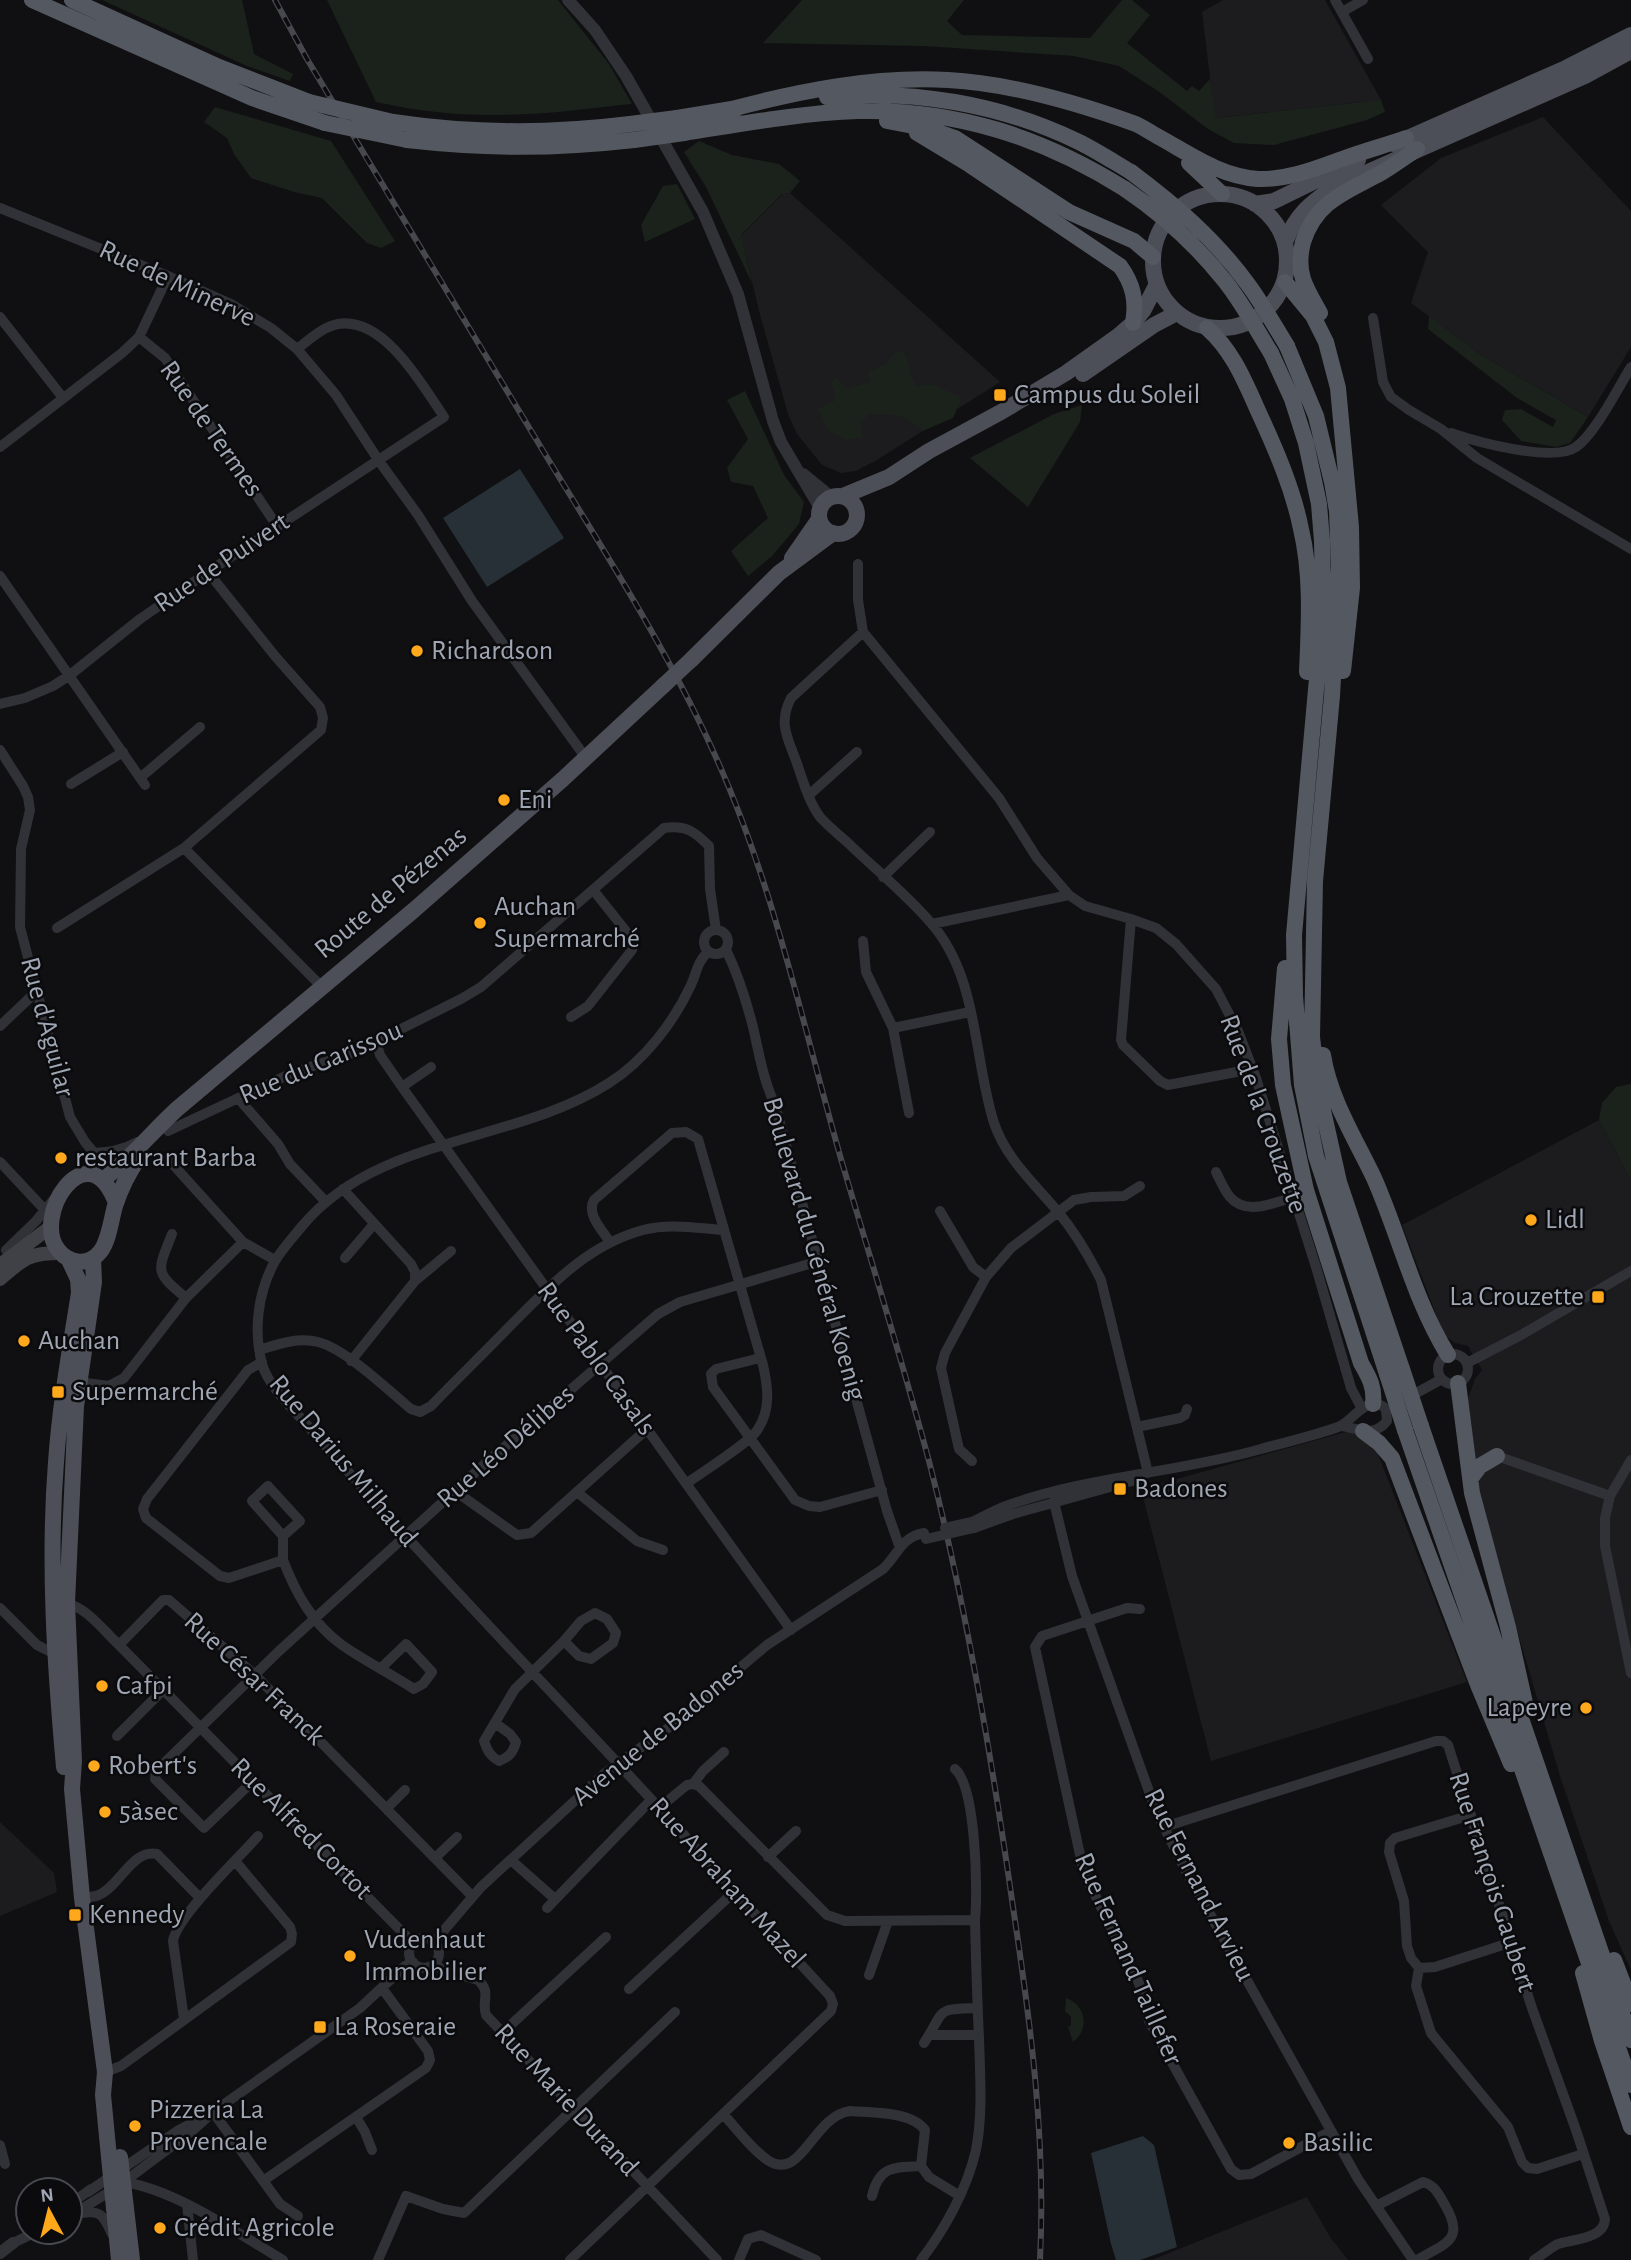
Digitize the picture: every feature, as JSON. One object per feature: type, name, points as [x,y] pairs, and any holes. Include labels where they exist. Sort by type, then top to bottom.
[{"type":"highway","points":[[32,0],[252,98],[325,123],[407,140],[518,148],[581,145],[632,132],[680,125],[822,113],[892,111],[974,123],[1054,150],[1088,166],[1125,189],[1170,224],[1226,282],[1271,354],[1299,419],[1319,504],[1323,590],[1294,935],[1295,996],[1302,1085],[1316,1156],[1395,1371],[1421,1426],[1631,2040]]},
{"type":"highway","points":[[72,0],[219,67],[309,102],[393,122],[446,129],[527,133],[632,132]]},
{"type":"highway","points":[[680,125],[783,95],[834,86],[950,80],[1045,96],[1136,124],[1212,168],[1244,178],[1282,178],[1411,144]]},
{"type":"highway","points":[[728,110],[821,98],[876,95],[922,97],[968,104],[1044,127],[1080,143],[1131,172],[1175,205],[1217,246],[1248,284],[1287,346],[1316,416],[1337,511],[1339,567],[1329,734],[1315,881],[1312,1037],[1318,1088],[1339,1182],[1395,1371],[1405,1430],[1631,2085]]},
{"type":"highway","points":[[1081,107],[1135,130],[1166,147],[1186,161],[1222,194]]},
{"type":"highway","points":[[822,113],[897,122],[955,138],[1069,212],[1134,241],[1153,257]]},
{"type":"highway","points":[[897,122],[948,150],[1110,257],[1124,272],[1133,288],[1133,323]]},
{"type":"highway","points":[[1336,378],[1339,368],[1336,352],[1303,279],[1300,264],[1306,233],[1311,220],[1322,207],[1382,172],[1411,144]]},
{"type":"highway","points":[[1284,282],[1313,316],[1326,342],[1336,378],[1348,481],[1352,588],[1339,707],[1329,734]]},
{"type":"highway","points":[[1207,328],[1229,351],[1247,385],[1284,476],[1302,530],[1308,593],[1307,705],[1311,747]]},
{"type":"highway","points":[[1304,823],[1293,873],[1279,1039],[1283,1085],[1306,1190],[1361,1363],[1372,1383],[1374,1393],[1366,1416],[1392,1458],[1478,1685],[1523,1795],[1547,1839]]},
{"type":"highway","points":[[1313,988],[1326,1070],[1334,1094],[1375,1180],[1428,1320],[1448,1355]]},
{"type":"highway","points":[[1450,1381],[1477,1515],[1508,1627],[1529,1718],[1582,1872],[1588,1899]]},
{"type":"highway","points":[[1471,1478],[1480,1466],[1497,1456]]},
{"type":"highway","points":[[1518,1710],[1588,1899],[1631,2004]]},
{"type":"highway","points":[[1565,1893],[1602,2042],[1631,2127]]},
{"type":"main road","points":[[1284,242],[1300,214],[1318,197],[1343,182],[1411,144],[1631,35]]},
{"type":"main road","points":[[1255,204],[1274,201],[1326,174],[1411,144],[1585,75],[1631,51]]},
{"type":"main road","points":[[1222,194],[1236,196],[1255,204],[1272,219],[1284,242],[1288,263],[1284,282],[1273,303],[1254,320],[1232,328],[1207,328],[1193,323],[1177,313],[1165,300],[1157,284],[1153,257],[1158,234],[1173,213],[1194,199],[1222,194]]},
{"type":"main road","points":[[828,505],[889,477],[929,451],[1066,373],[1133,323],[1143,311],[1157,284]]},
{"type":"main road","points":[[1001,412],[1039,398],[1074,380],[1154,325],[1177,313]]},
{"type":"main road","points":[[828,505],[824,528],[841,534],[851,529],[857,512],[889,477]]},
{"type":"main road","points":[[828,505],[851,501],[857,512]]},
{"type":"main road","name":"Route de Pézenas","points":[[779,573],[828,505]]},
{"type":"main road","name":"Route de Pézenas","points":[[229,1067],[321,986],[414,910],[586,758],[779,573],[833,533]]},
{"type":"main road","points":[[0,1279],[24,1258],[34,1254],[65,1257],[79,1262],[93,1259],[103,1250],[126,1177],[145,1143],[168,1131],[229,1067]]},
{"type":"main road","points":[[72,1788],[64,1776],[55,1654],[54,1532],[58,1441],[79,1293],[78,1279],[52,1242],[49,1227],[65,1185],[75,1177],[113,1174],[229,1067]]},
{"type":"main road","points":[[95,1177],[111,1188],[117,1203]]},
{"type":"main road","points":[[4,1254],[49,1227]]},
{"type":"main road","points":[[93,1259],[94,1282],[78,1382],[71,1486],[67,1603],[74,1761],[72,1788],[82,1898],[105,2076],[113,2092],[123,2173],[124,2258]]},
{"type":"main road","points":[[58,1441],[65,1453],[71,1486]]},
{"type":"main road","points":[[54,1532],[59,1559],[59,1594],[61,1601],[67,1603]]},
{"type":"street","points":[[568,0],[595,30],[626,76],[703,212],[738,293],[781,442],[797,469],[828,505]]},
{"type":"street","points":[[1335,0],[1368,59]]},
{"type":"street","points":[[1342,12],[1363,0]]},
{"type":"street","name":"Rue de Minerve","points":[[0,208],[168,276],[230,304],[271,328],[297,349],[336,395],[379,461]]},
{"type":"street","points":[[0,447],[139,337],[168,276]]},
{"type":"street","points":[[0,317],[63,398]]},
{"type":"street","points":[[1373,318],[1382,382],[1391,397],[1441,429],[1477,458],[1631,549]]},
{"type":"street","name":"Rue de Puivert","points":[[0,704],[25,698],[70,676],[140,619],[208,572],[444,418],[406,362],[386,342],[364,327],[348,323],[337,324],[322,330],[297,349]]},
{"type":"street","name":"Rue de Termes","points":[[139,337],[166,358],[277,526]]},
{"type":"street","points":[[1441,429],[1476,442],[1549,454],[1566,453],[1578,446],[1588,435],[1631,367]]},
{"type":"street","points":[[379,461],[418,515],[472,601],[586,758]]},
{"type":"street","points":[[858,564],[858,600],[863,632],[791,698],[784,711],[784,726],[819,816],[932,924],[951,953],[966,988],[995,1125],[1005,1148],[1087,1252],[1101,1280],[1148,1473]]},
{"type":"street","points":[[57,928],[184,848],[321,730],[323,719],[320,707],[208,572]]},
{"type":"street","points":[[0,576],[142,781],[200,727]]},
{"type":"street","name":"Rue de la Crouzette","points":[[863,632],[999,798],[1037,858],[1069,895],[1085,906],[1156,928],[1176,944],[1216,989],[1238,1031],[1252,1069],[1350,1388],[1366,1416]]},
{"type":"street","name":"Rue d'Aguilar","points":[[0,750],[23,786],[30,810],[20,849],[20,927],[70,1117],[94,1153]]},
{"type":"street","points":[[71,784],[123,752]]},
{"type":"street","points":[[809,795],[858,752]]},
{"type":"street","name":"Rue du Garissou","points":[[168,1131],[292,1073],[377,1045],[385,1037],[481,987],[664,828],[678,826],[695,832],[709,846],[710,888],[716,930]]},
{"type":"street","points":[[883,877],[930,832]]},
{"type":"street","points":[[184,848],[321,986]]},
{"type":"street","points":[[571,1017],[588,1006],[632,950],[633,940],[594,891]]},
{"type":"street","points":[[932,924],[1069,895]]},
{"type":"street","points":[[1131,919],[1121,1037],[1123,1045],[1160,1081],[1168,1085],[1252,1069]]},
{"type":"street","points":[[716,930],[726,935],[726,950],[714,955],[708,952],[703,940],[706,933],[716,930]]},
{"type":"street","points":[[863,941],[866,972],[893,1028],[909,1113]]},
{"type":"street","name":"Boulevard du Général Koenig","points":[[726,950],[737,973],[753,1029],[755,1046],[775,1105],[900,1548]]},
{"type":"street","name":"Rue Darius Milhaud","points":[[618,1764],[406,1537],[286,1401],[267,1376],[257,1329],[261,1296],[275,1260],[305,1222],[326,1202],[343,1189],[389,1165],[546,1114],[613,1081],[651,1047],[691,985],[699,960],[708,952]]},
{"type":"street","points":[[0,1026],[37,991]]},
{"type":"street","points":[[893,1028],[971,1012]]},
{"type":"street","name":"Rue Pablo Casals","points":[[377,1045],[380,1055],[402,1087],[791,1630]]},
{"type":"street","points":[[402,1087],[431,1067]]},
{"type":"street","points":[[238,1098],[278,1144],[290,1164],[326,1202]]},
{"type":"street","points":[[610,1242],[592,1214],[591,1206],[594,1200],[672,1133],[686,1132],[698,1139],[767,1382],[769,1400],[758,1430],[687,1483]]},
{"type":"street","name":"Rue d'Aguilar","points":[[85,1142],[95,1177]]},
{"type":"street","points":[[95,1177],[94,1153],[145,1143]]},
{"type":"street","points":[[168,1159],[243,1242],[275,1260]]},
{"type":"street","points":[[0,1162],[44,1209]]},
{"type":"street","points":[[1216,1172],[1231,1199],[1248,1206],[1261,1207],[1293,1197]]},
{"type":"street","points":[[972,1461],[959,1449],[941,1368],[945,1353],[986,1278],[1012,1248],[1074,1200],[1124,1196],[1140,1186]]},
{"type":"street","points":[[343,1189],[411,1264],[415,1281]]},
{"type":"street","points":[[4,1254],[61,1193]]},
{"type":"street","points":[[940,1211],[974,1267],[986,1278]]},
{"type":"street","points":[[345,1258],[373,1224]]},
{"type":"street","points":[[260,1350],[296,1340],[318,1341],[335,1349],[411,1409],[420,1412],[431,1406],[546,1289],[572,1267],[610,1242],[644,1230],[676,1226],[723,1230]]},
{"type":"street","points":[[172,1234],[160,1264],[161,1273],[164,1279],[186,1298]]},
{"type":"street","points":[[78,1382],[109,1386],[124,1378],[186,1298],[243,1242]]},
{"type":"street","points":[[351,1361],[415,1281],[451,1251]]},
{"type":"street","name":"Rue Léo Délibes","points":[[253,1781],[204,1828],[155,1779],[156,1772],[314,1619],[455,1491],[658,1314],[680,1301],[818,1261]]},
{"type":"street","points":[[1467,1363],[1631,1271]]},
{"type":"street","points":[[973,1525],[1006,1506],[1076,1488],[1249,1453],[1340,1426],[1467,1375],[1467,1363],[1459,1356],[1448,1355],[1438,1368],[1450,1381]]},
{"type":"street","points":[[760,1359],[716,1369],[711,1374],[713,1387],[795,1500],[820,1507],[882,1490]]},
{"type":"street","points":[[262,1362],[248,1370],[146,1499],[143,1509],[146,1518],[220,1576],[229,1578],[283,1560]]},
{"type":"street","points":[[1137,1427],[1180,1418],[1185,1415],[1187,1409]]},
{"type":"street","points":[[455,1491],[517,1535],[531,1533],[647,1429]]},
{"type":"street","points":[[1497,1456],[1610,1496]]},
{"type":"street","points":[[1631,1460],[1610,1496],[1605,1518],[1605,1546],[1631,1673]]},
{"type":"street","points":[[973,1525],[1126,1484],[1148,1473]]},
{"type":"street","points":[[283,1536],[300,1521],[268,1486],[252,1501],[283,1536],[283,1560],[302,1601],[314,1619],[342,1645],[414,1689],[423,1684],[432,1672],[405,1644],[381,1668]]},
{"type":"street","points":[[1055,1503],[1055,1498],[1076,1488]]},
{"type":"street","points":[[577,1492],[637,1541],[663,1550]]},
{"type":"street","name":"Rue Fernand Arvieu","points":[[1055,1503],[1072,1576],[1087,1621],[1156,1811],[1186,1871],[1357,2179],[1376,2206],[1415,2260],[1449,2240],[1455,2230],[1455,2221],[1430,2184],[1423,2182],[1376,2206]]},
{"type":"street","name":"Avenue de Badones","points":[[434,1942],[472,1896],[618,1764],[671,1726],[767,1645],[883,1569],[906,1540],[973,1525]]},
{"type":"street","name":"Rue César Franck","points":[[118,1645],[163,1600],[169,1600],[256,1675],[472,1896]]},
{"type":"street","name":"Rue Alfred Cortot","points":[[67,1603],[87,1614],[164,1689],[413,1943]]},
{"type":"street","points":[[0,1608],[37,1645],[55,1654]]},
{"type":"street","points":[[1087,1621],[1126,1608],[1140,1609]]},
{"type":"street","points":[[495,1723],[516,1689],[581,1621],[595,1613],[607,1619],[616,1633],[612,1643],[592,1660],[579,1656],[564,1641]]},
{"type":"street","name":"Rue Fernand Taillefer","points":[[1087,1621],[1042,1636],[1035,1647],[1082,1864],[1139,1983],[1149,2021],[1231,2169],[1239,2175],[1251,2174],[1331,2131]]},
{"type":"street","points":[[117,1736],[164,1689]]},
{"type":"street","name":"Rue François Gaubert","points":[[1164,1827],[1436,1741],[1443,1741],[1448,1745],[1536,2021],[1605,2219],[1605,2226],[1600,2232],[1555,2245],[1534,2260]]},
{"type":"street","points":[[694,1784],[723,1752]]},
{"type":"street","name":"Rue Abraham Mazel","points":[[618,1764],[830,1996],[833,2004],[831,2011],[723,2114]]},
{"type":"street","points":[[921,2260],[938,2238],[960,2196],[975,2153],[979,2128],[976,1852],[962,1779],[955,1769]]},
{"type":"street","points":[[659,1808],[687,1785],[699,1786],[827,1915],[845,1921],[975,1920]]},
{"type":"street","points":[[387,1808],[405,1790]]},
{"type":"street","points":[[547,1908],[651,1800]]},
{"type":"street","points":[[1471,1815],[1395,1838],[1390,1843],[1390,1852],[1404,1901],[1407,1946],[1411,1958],[1419,1968],[1416,1986],[1431,2033],[1508,2127],[1521,2162],[1528,2168],[1537,2169],[1583,2154]]},
{"type":"street","points":[[768,1857],[796,1830]]},
{"type":"street","points":[[184,2019],[174,1933],[201,1898],[258,1836]]},
{"type":"street","points":[[436,1857],[457,1837]]},
{"type":"street","points":[[82,1898],[97,1896],[107,1891],[140,1857],[153,1852],[201,1898]]},
{"type":"street","points":[[512,1861],[555,1899]]},
{"type":"street","points":[[105,2076],[290,1942],[290,1927],[236,1862]]},
{"type":"street","points":[[629,1989],[734,1892]]},
{"type":"street","points":[[869,1975],[888,1921]]},
{"type":"street","points":[[502,2033],[606,1937]]},
{"type":"street","points":[[423,1938],[434,1942],[439,1952],[435,1963],[424,1967],[413,1962],[409,1952],[413,1943],[423,1938]]},
{"type":"street","points":[[1419,1968],[1435,1966],[1511,1942]]},
{"type":"street","points":[[84,2204],[179,2130],[213,2112],[360,2008],[405,1966],[413,1962]]},
{"type":"street","name":"Rue Marie Durand","points":[[435,1963],[442,1970],[482,1983],[486,1993],[486,2015],[717,2260]]},
{"type":"street","points":[[263,2181],[426,2068],[430,2060],[428,2051],[382,1988]]},
{"type":"street","points":[[978,2008],[948,2008],[941,2012],[926,2039],[979,2035]]},
{"type":"street","points":[[378,2260],[406,2196],[464,2213],[675,2012]]},
{"type":"street","points":[[213,2112],[280,2204],[298,2216]]},
{"type":"street","points":[[570,2260],[723,2114],[767,2160],[780,2166],[796,2160],[832,2117],[842,2112],[911,2118],[925,2130],[922,2166],[929,2176],[960,2196]]},
{"type":"street","points":[[356,2117],[372,2150]]},
{"type":"street","points":[[0,2146],[5,2164]]},
{"type":"street","points":[[84,2195],[101,2181],[107,2165],[187,2204],[283,2260]]},
{"type":"street","points":[[872,2196],[876,2181],[893,2167],[922,2166]]},
{"type":"street","points":[[84,2195],[123,2173]]},
{"type":"street","points":[[187,2204],[192,2260]]},
{"type":"street","points":[[84,2213],[93,2211],[104,2216],[124,2258]]},
{"type":"street","points":[[739,2260],[748,2239],[761,2235],[816,2260]]},
{"type":"street","points":[[0,2252],[13,2243]]},
{"type":"shaded area","points":[[102,0],[242,0],[254,54],[293,74],[290,81],[247,66]]},
{"type":"shaded area","points":[[327,0],[558,0],[609,64],[632,104],[488,115],[431,111],[376,102]]},
{"type":"shaded area","points":[[802,0],[964,0],[947,21],[962,35],[1090,38],[1122,0],[1132,0],[1150,15],[1127,43],[1187,91],[1192,86],[1199,91],[1210,79],[1216,118],[1381,100],[1385,112],[1367,120],[1274,145],[1234,143],[1208,129],[1158,91],[1119,66],[1074,56],[924,46],[763,43]]},
{"type":"shaded area","points":[[1223,0],[1325,0],[1381,100],[1215,118],[1202,12]]},
{"type":"shaded area","points":[[215,107],[331,141],[395,241],[381,248],[367,243],[322,198],[251,178],[234,154],[227,138],[204,122]]},
{"type":"shaded area","points":[[1543,117],[1631,211],[1631,347],[1588,417],[1483,356],[1411,303],[1428,252],[1381,205],[1441,158]]},
{"type":"shaded area","points":[[699,141],[732,155],[779,164],[800,181],[790,193],[782,194],[741,235],[752,283],[706,187],[684,152]]},
{"type":"shaded area","points":[[677,184],[695,219],[645,242],[641,225],[663,186]]},
{"type":"shaded area","points":[[790,193],[1000,382],[856,471],[841,473],[822,465],[797,434],[788,414],[760,315],[741,236],[783,194]]},
{"type":"shaded area","points":[[1429,316],[1483,356],[1588,417],[1570,443],[1556,447],[1521,441],[1502,420],[1505,410],[1521,409],[1553,427],[1556,420],[1517,398],[1428,329]]},
{"type":"shaded area","points":[[897,350],[906,355],[916,386],[931,384],[962,397],[953,418],[923,431],[899,416],[870,414],[860,423],[863,437],[845,440],[829,431],[818,409],[836,400],[831,383],[837,377],[845,389],[871,382],[868,372],[886,364]]},
{"type":"shaded area","points":[[745,391],[784,475],[804,502],[799,524],[772,556],[748,576],[731,551],[768,518],[753,486],[731,482],[727,468],[748,439],[727,400]]},
{"type":"shaded area","points":[[1082,405],[1080,422],[1028,507],[970,458],[1054,414]]},
{"type":"shaded area","points":[[520,469],[564,538],[487,587],[443,518]]},
{"type":"shaded area","points":[[1631,1084],[1631,1181],[1599,1120],[1602,1103],[1616,1087]]},
{"type":"shaded area","points":[[1599,1120],[1631,1181],[1631,1970],[1609,1921],[1560,1776],[1476,1491],[1467,1401],[1475,1379],[1482,1370],[1468,1346],[1455,1343],[1444,1335],[1402,1225]]},
{"type":"shaded area","points":[[1367,1426],[1467,1682],[1211,1761],[1141,1489]]},
{"type":"shaded area","points":[[0,1822],[54,1873],[57,1892],[0,1916]]},
{"type":"shaded area","points":[[1066,1998],[1078,2006],[1084,2024],[1073,2042],[1068,2027],[1071,2025],[1071,2017],[1065,2011]]},
{"type":"shaded area","points":[[1143,2136],[1154,2145],[1177,2247],[1140,2260],[1116,2260],[1091,2153]]},
{"type":"shaded area","points":[[1307,2197],[1330,2237],[1348,2260],[1152,2260]]},
{"type":"railway","points":[[275,0],[307,59],[612,564],[676,676],[735,802],[770,902],[841,1159],[920,1427],[978,1685],[1020,1951],[1036,2083],[1041,2171],[1040,2260]]},
{"type":"place","name":"Campus du Soleil","points":[[1000,395]]},
{"type":"place","name":"Richardson","points":[[417,651]]},
{"type":"place","name":"Eni","points":[[504,800]]},
{"type":"place","name":"Auchan Supermarché","points":[[480,923]]},
{"type":"place","name":"restaurant Barba","points":[[61,1158]]},
{"type":"place","name":"Lidl","points":[[1531,1220]]},
{"type":"place","name":"La Crouzette","points":[[1598,1297]]},
{"type":"place","name":"Auchan","points":[[24,1341]]},
{"type":"place","name":"Supermarché","points":[[58,1392]]},
{"type":"place","name":"Badones","points":[[1120,1489]]},
{"type":"place","name":"Cafpi","points":[[102,1686]]},
{"type":"place","name":"Lapeyre","points":[[1586,1708]]},
{"type":"place","name":"Robert's","points":[[94,1766]]},
{"type":"place","name":"5àsec","points":[[105,1812]]},
{"type":"place","name":"Kennedy","points":[[75,1915]]},
{"type":"place","name":"Vudenhaut Immobilier","points":[[350,1956]]},
{"type":"place","name":"La Roseraie","points":[[320,2027]]},
{"type":"place","name":"Pizzeria La Provencale","points":[[135,2126]]},
{"type":"place","name":"Basilic","points":[[1289,2143]]},
{"type":"place","name":"Crédit Agricole","points":[[160,2228]]}]
